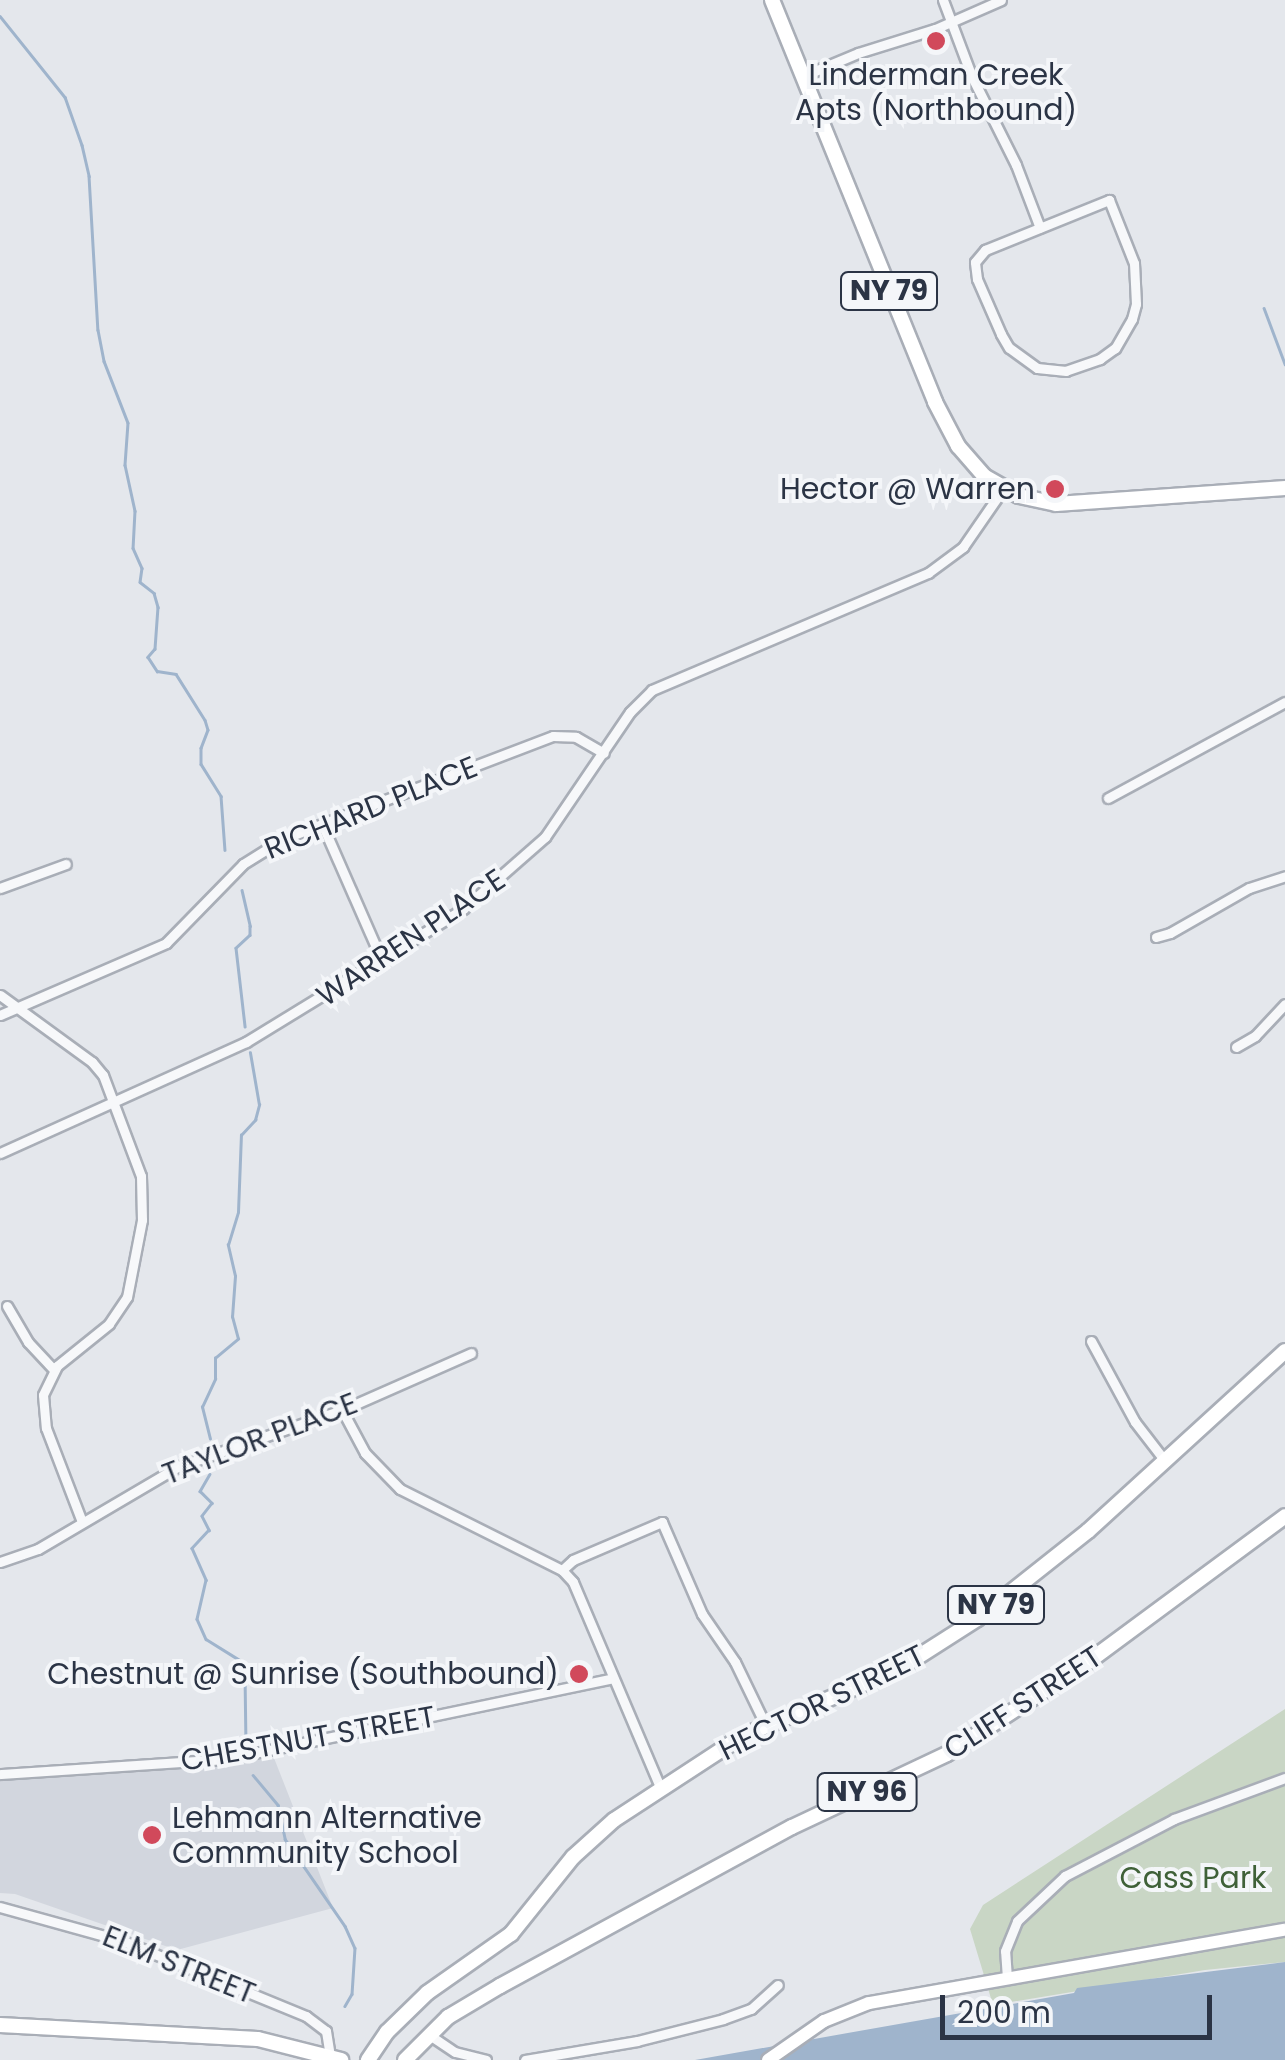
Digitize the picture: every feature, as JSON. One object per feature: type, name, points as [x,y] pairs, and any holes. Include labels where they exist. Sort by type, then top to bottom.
[{"type":"main road","name":"NY 79","points":[[772,0],[945,424],[971,462],[1003,489],[1037,501],[1069,504],[1285,488]]},
{"type":"main road","name":"HECTOR STREET","points":[[368,2060],[402,2016],[511,1934],[589,1840],[660,1789],[764,1724],[880,1677],[946,1642],[1020,1587],[1166,1462],[1285,1351]]},
{"type":"main road","name":"CLIFF STREET","points":[[428,2034],[457,2010],[792,1827],[947,1754],[1088,1662],[1285,1516]]},
{"type":"main road","points":[[768,2060],[824,2021],[870,2003],[1285,1930]]},
{"type":"main road","points":[[0,2024],[258,2039],[335,2058]]},
{"type":"main road","name":"NY 96","points":[[405,2060],[428,2034]]},
{"type":"street","points":[[943,0],[1040,228]]},
{"type":"street","points":[[803,76],[1002,0]]},
{"type":"street","points":[[1109,200],[1134,263],[1136,304],[1124,336],[1115,348],[1082,368],[1051,371],[1024,361],[1001,334],[977,279],[975,262],[985,250],[1040,228],[1109,200]]},
{"type":"street","name":"WARREN PLACE","points":[[0,1153],[246,1042],[488,891],[565,811],[635,706],[660,686],[947,562],[977,531],[1003,489]]},
{"type":"street","points":[[1108,798],[1285,702]]},
{"type":"street","name":"RICHARD PLACE","points":[[0,1014],[166,943],[250,858],[283,839],[553,736],[576,737],[604,754]]},
{"type":"street","points":[[322,824],[382,960]]},
{"type":"street","points":[[0,888],[66,864]]},
{"type":"street","points":[[1156,937],[1249,888],[1285,876]]},
{"type":"street","points":[[0,996],[92,1062],[115,1102],[143,1191],[132,1284],[109,1324],[54,1370],[43,1394],[44,1421],[82,1522]]},
{"type":"street","points":[[1236,1048],[1255,1036],[1285,1004]]},
{"type":"street","points":[[6,1306],[28,1342],[54,1370]]},
{"type":"street","points":[[1090,1341],[1135,1422],[1166,1462]]},
{"type":"street","name":"TAYLOR PLACE","points":[[0,1562],[29,1553],[177,1467],[342,1410],[471,1353]]},
{"type":"street","points":[[342,1410],[365,1453],[400,1489],[562,1570],[574,1582],[660,1789]]},
{"type":"street","points":[[562,1570],[572,1560],[662,1522],[702,1614],[735,1662],[764,1724]]},
{"type":"street","name":"CHESTNUT STREET","points":[[0,1774],[226,1759],[613,1678]]},
{"type":"street","points":[[1006,1978],[1005,1950],[1017,1922],[1065,1876],[1158,1826],[1285,1778]]},
{"type":"street","name":"ELM STREET","points":[[0,1907],[123,1941],[306,2016],[326,2031],[335,2058]]},
{"type":"street","points":[[526,2060],[637,2041],[723,2019],[751,2010],[778,1985]]},
{"type":"street","points":[[428,2034],[454,2052],[486,2060]]},
{"type":"shaded area","name":"Lehmann Alternative Community School","points":[[274,1758],[333,1908],[177,1950],[15,1894],[0,1893],[0,1778]]},
{"type":"green space","name":"Cass Park","points":[[1285,1709],[1285,1962],[1205,1970],[993,2005],[970,1929],[983,1905]]},
{"type":"water","points":[[1285,1962],[1285,2060],[695,2060],[1074,1993],[1077,1988]]},
{"type":"waterway","points":[[0,16],[65,97],[82,145],[89,176],[98,330],[104,361],[128,423],[125,465],[135,511],[133,548],[142,568],[140,582],[154,593],[158,607],[155,649],[148,657],[157,671],[176,674],[205,720],[208,730],[201,748],[201,764],[221,796],[225,850]]},
{"type":"waterway","points":[[1264,308],[1285,364]]},
{"type":"waterway","points":[[242,890],[250,935],[236,948],[245,1026]]},
{"type":"waterway","points":[[210,1439],[202,1407],[215,1379],[215,1358],[238,1339],[232,1317],[235,1276],[228,1245],[238,1212],[241,1135],[255,1120],[259,1105],[250,1053]]},
{"type":"waterway","points":[[210,1474],[200,1491],[212,1503],[202,1516],[209,1530],[192,1548],[206,1580],[197,1619],[206,1639],[239,1660],[245,1674],[246,1749]]},
{"type":"waterway","points":[[253,1775],[278,1805],[285,1839],[345,1926],[355,1948],[352,1994],[345,2006]]},
{"type":"place","name":"Linderman Creek Apts (Northbound)","points":[[936,41]]},
{"type":"place","name":"Hector @ Warren","points":[[1055,489]]},
{"type":"place","name":"Chestnut @ Sunrise (Southbound)","points":[[579,1674]]},
{"type":"place","name":"Lehmann Alternative Community School","points":[[152,1835]]}]
